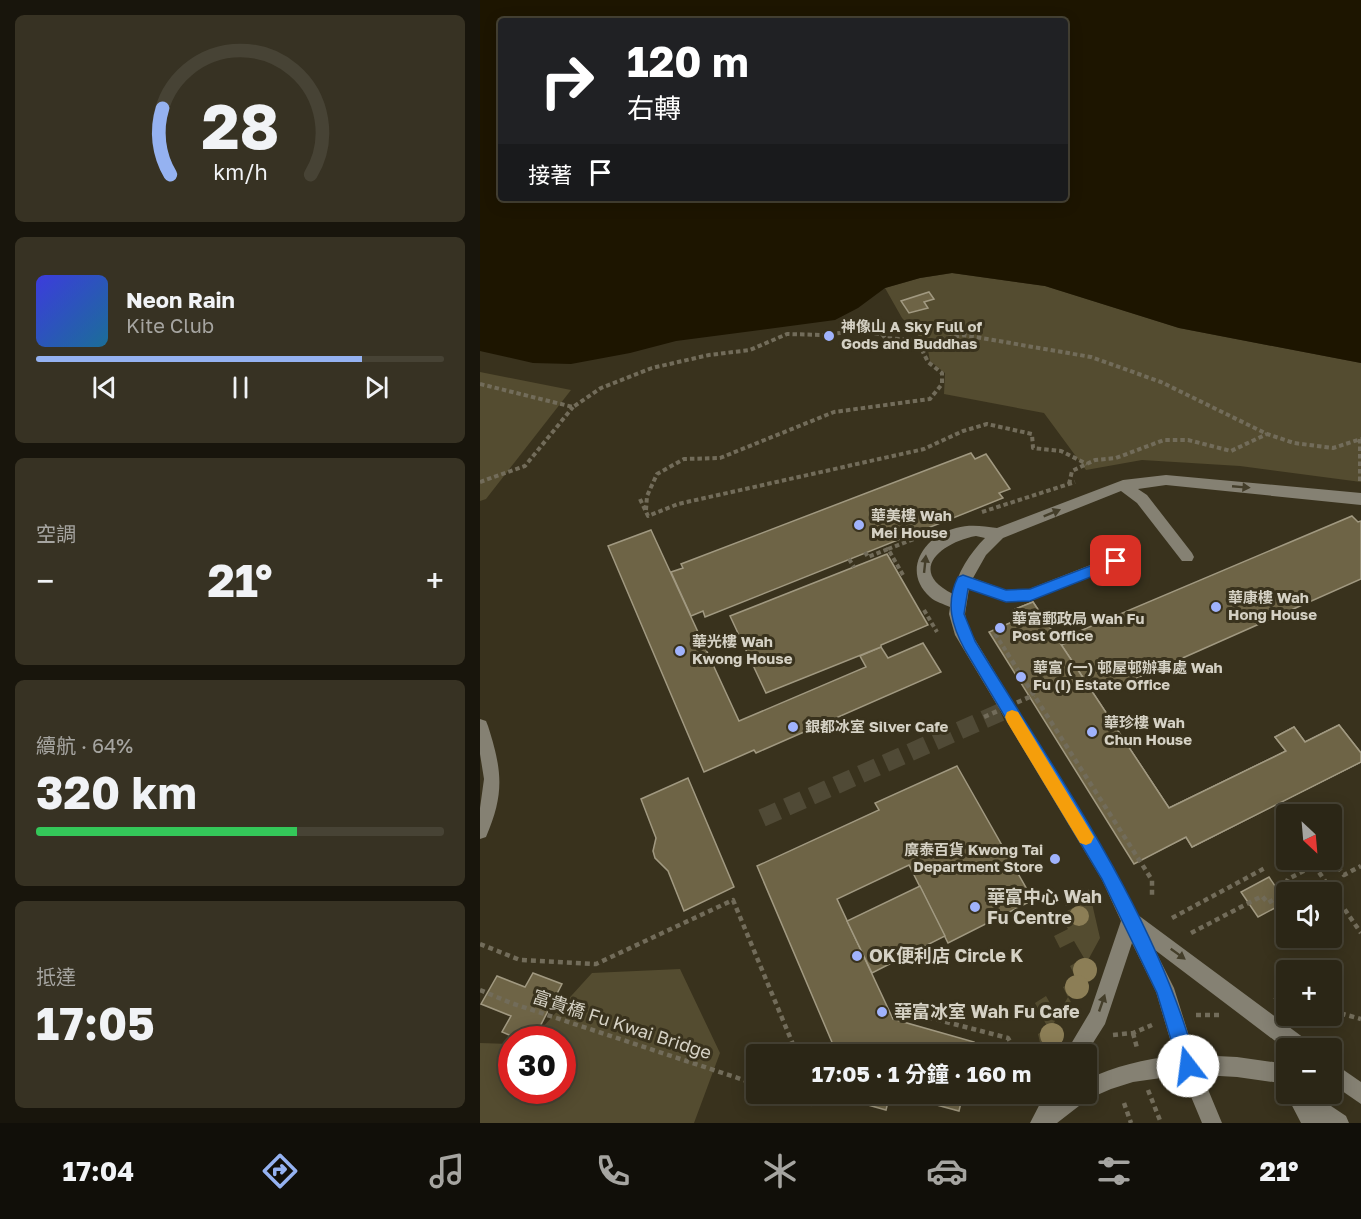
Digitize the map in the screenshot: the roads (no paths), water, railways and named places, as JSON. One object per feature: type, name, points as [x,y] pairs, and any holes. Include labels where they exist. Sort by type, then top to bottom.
[{"type":"street","points":[[1212,1123],[1188,1066],[1174,1015],[1108,874],[961,630],[957,614],[963,581],[981,551],[998,534],[1123,485],[1166,480],[1360,492]]},
{"type":"street","points":[[1123,485],[1142,499],[1187,557]]},
{"type":"street","points":[[958,604],[935,595],[926,582],[922,572],[927,552],[935,543],[969,531],[978,529],[998,534]]},
{"type":"street","points":[[963,581],[1006,596],[1030,595],[1116,561]]},
{"type":"street","points":[[480,726],[494,768],[492,806],[480,831]]},
{"type":"street","points":[[1131,920],[1288,1038]]},
{"type":"street","points":[[1082,1044],[1098,1017],[1131,920]]},
{"type":"street","points":[[1097,1084],[1143,1069],[1188,1066],[1238,1068],[1276,1074]]},
{"type":"street","points":[[1342,1080],[1361,1094]]},
{"type":"street","points":[[1342,1087],[1361,1094]]},
{"type":"street","points":[[1040,1123],[1050,1104]]},
{"type":"street","points":[[1040,1123],[1066,1104]]},
{"type":"street","points":[[1302,1104],[1312,1123]]},
{"type":"street","points":[[1311,1104],[1339,1123]]},
{"type":"tunnel","points":[[762,818],[1008,709]]},
{"type":"place","name":"神像山 A Sky Full of Gods and Buddhas","points":[[829,336]]},
{"type":"place","name":"華美樓 Wah Mei House","points":[[859,525]]},
{"type":"place","name":"華康樓 Wah Hong House","points":[[1216,607]]},
{"type":"place","name":"華富郵政局 Wah Fu Post Office","points":[[1000,628]]},
{"type":"place","name":"華光樓 Wah Kwong House","points":[[680,651]]},
{"type":"place","name":"華富 (一) 邨屋邨辦事處 Wah Fu (I) Estate Office","points":[[1021,677]]},
{"type":"place","name":"銀都冰室 Silver Cafe","points":[[793,727]]},
{"type":"place","name":"華珍樓 Wah Chun House","points":[[1092,732]]},
{"type":"place","name":"廣泰百貨 Kwong Tai Department Store","points":[[1055,859]]},
{"type":"place","name":"華富中心 Wah Fu Centre","points":[[975,907]]},
{"type":"place","name":"OK便利店 Circle K","points":[[857,956]]},
{"type":"place","name":"華富冰室 Wah Fu Cafe","points":[[882,1012]]}]
